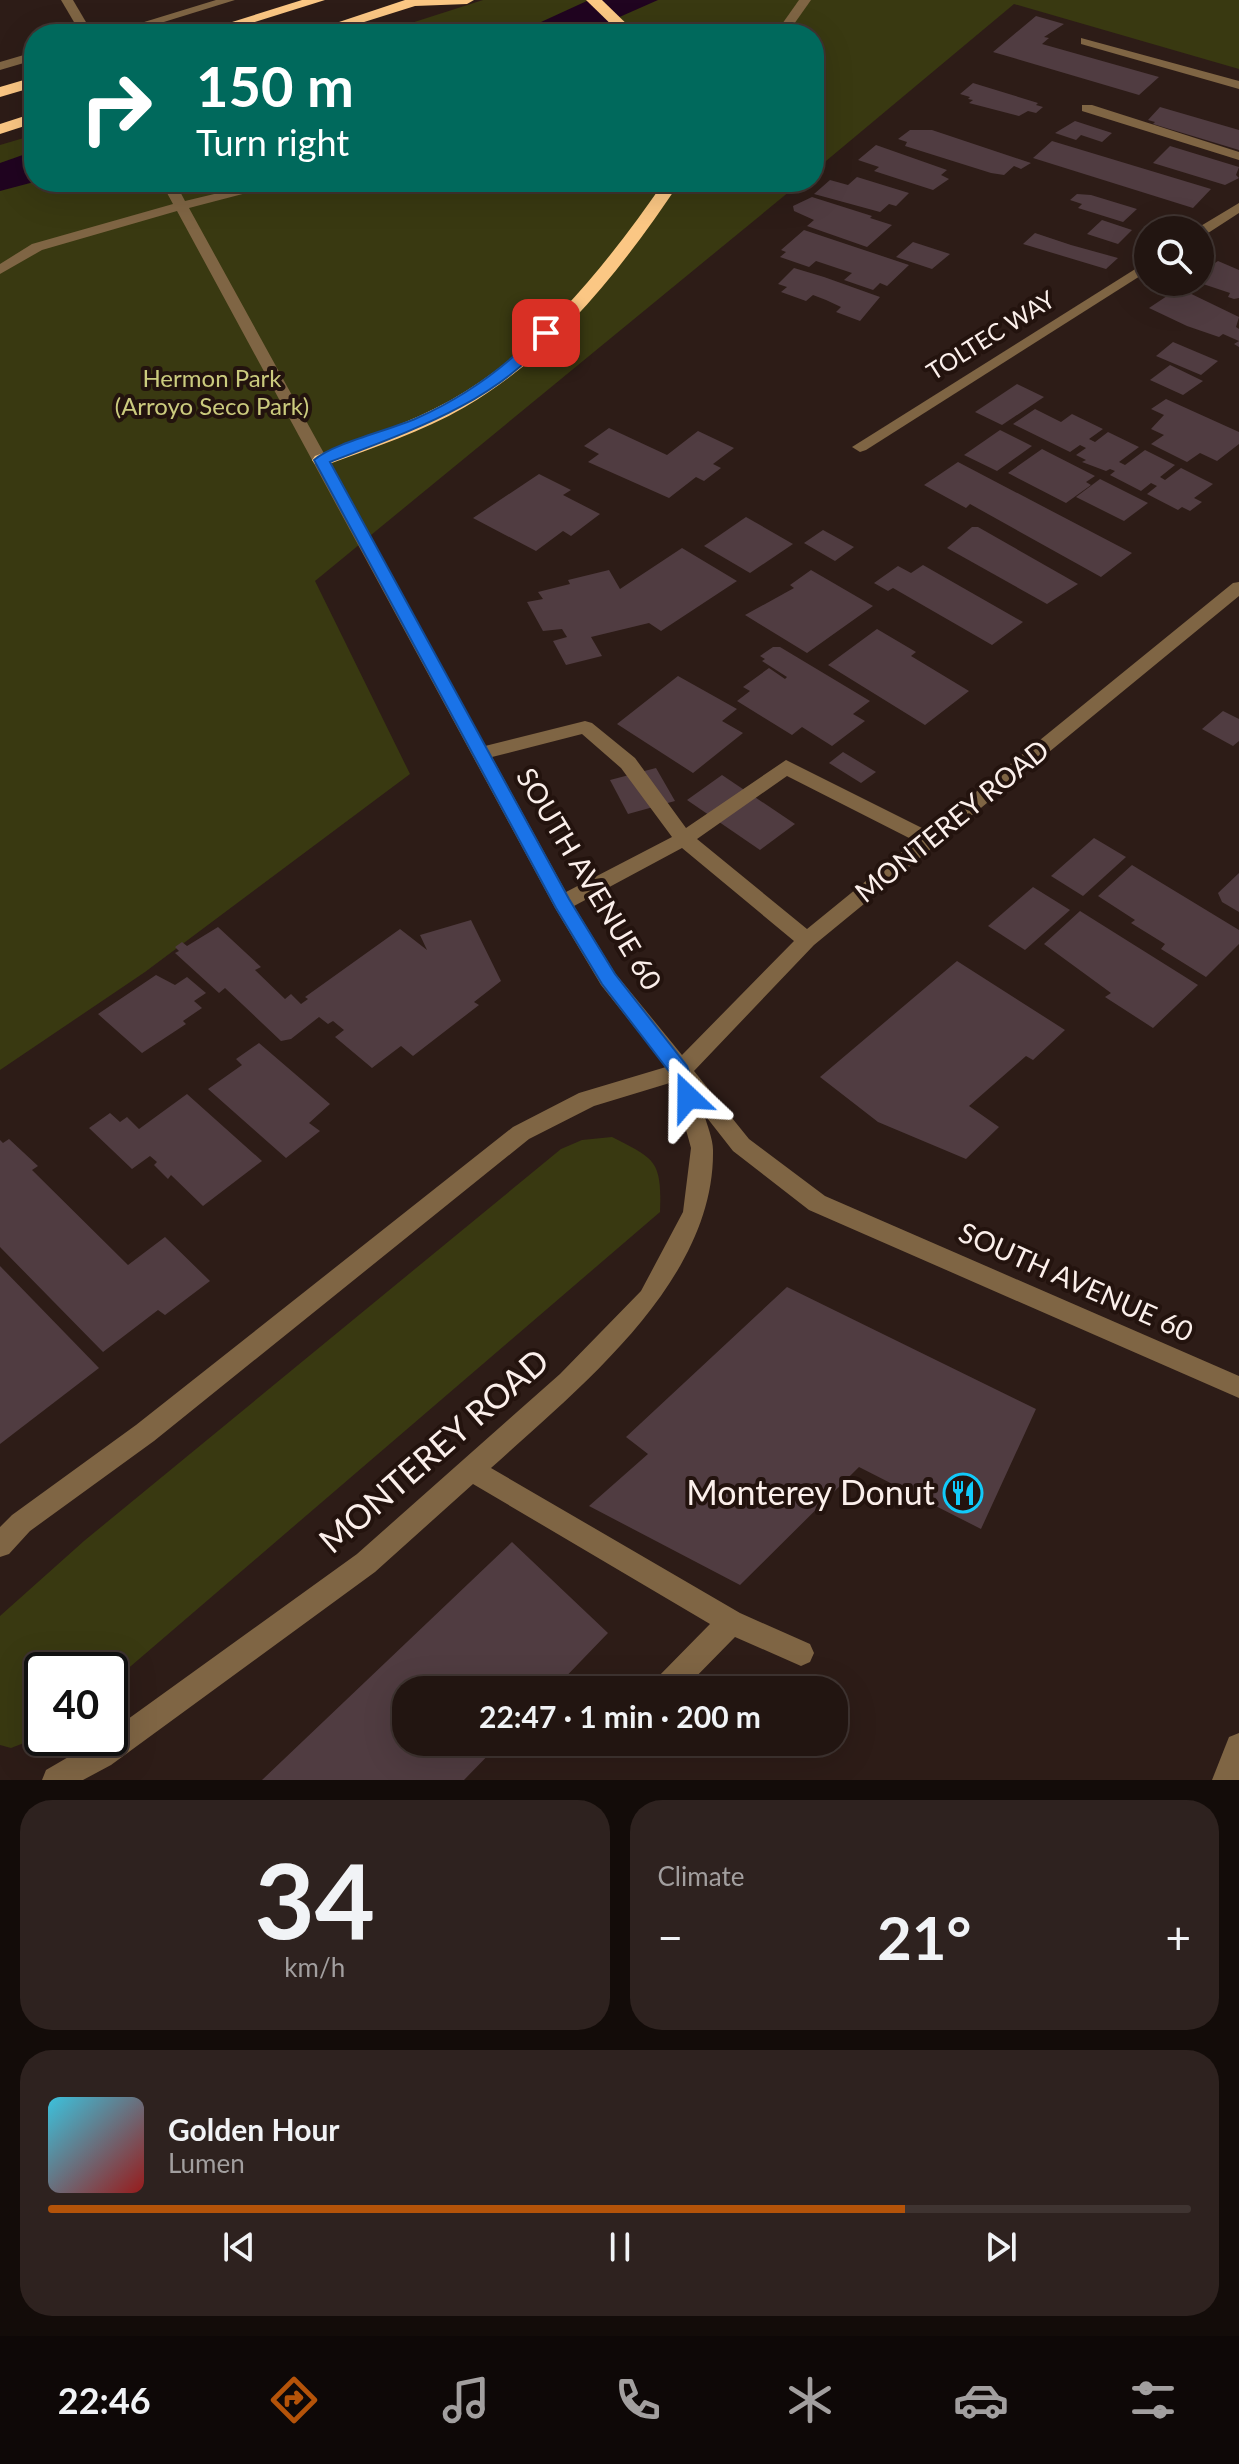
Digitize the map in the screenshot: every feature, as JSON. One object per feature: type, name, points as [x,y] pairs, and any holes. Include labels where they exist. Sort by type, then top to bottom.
[{"type":"highway","points":[[235,24],[318,0]]},
{"type":"highway","points":[[342,24],[417,1],[467,0]]},
{"type":"highway","points":[[593,0],[619,24]]},
{"type":"highway","points":[[0,92],[24,85]]},
{"type":"highway","points":[[0,129],[24,121]]},
{"type":"highway","points":[[322,460],[421,422],[477,392],[524,356],[634,240],[665,192]]},
{"type":"street","points":[[67,0],[81,24]]},
{"type":"street","points":[[146,24],[229,0]]},
{"type":"street","points":[[788,24],[805,0]]},
{"type":"street","points":[[1085,41],[1239,85]]},
{"type":"street","points":[[0,66],[24,59]]},
{"type":"street","points":[[1087,108],[1239,156]]},
{"type":"street","name":"SOUTH AVENUE 60","points":[[173,192],[562,903],[608,979],[741,1145],[817,1203],[1238,1384]]},
{"type":"street","points":[[0,270],[37,247],[130,218],[239,192]]},
{"type":"street","points":[[1214,223],[1239,207]]},
{"type":"street","name":"TOLTEC WAY","points":[[860,447],[1134,274]]},
{"type":"street","name":"MONTEREY ROAD","points":[[0,1545],[21,1523],[145,1433],[521,1133],[587,1099],[680,1071],[807,940],[1239,587]]},
{"type":"street","points":[[478,754],[585,727],[628,763],[684,839],[807,940]]},
{"type":"street","points":[[562,903],[684,839],[786,767],[929,840]]},
{"type":"street","name":"MONTEREY ROAD","points":[[56,1780],[101,1755],[366,1563],[569,1382],[649,1298],[694,1213],[702,1148],[680,1071]]},
{"type":"street","points":[[472,1470],[731,1622],[801,1653]]},
{"type":"street","points":[[678,1676],[731,1622]]},
{"type":"street","points":[[1226,1780],[1239,1747]]},
{"type":"green space","points":[[483,0],[1239,0],[1239,69],[1014,4],[824,163],[824,24],[408,24]]},
{"type":"green space","name":"Hermon Park (Arroyo Seco Park)","points":[[24,138],[24,192],[789,192],[315,581],[410,774],[145,972],[0,1070],[0,145]]},
{"type":"green space","points":[[612,1137],[647,1157],[657,1171],[660,1212],[128,1669],[128,1652],[24,1652],[24,1743],[11,1748],[0,1745],[0,1616],[84,1541],[561,1149],[582,1140]]},
{"type":"shaded area","points":[[589,0],[658,0],[604,24],[533,24]]},
{"type":"shaded area","points":[[24,155],[24,185],[0,191],[0,163]]},
{"type":"building","points":[[1036,16],[1064,24],[1044,37],[1049,38],[1042,44],[1159,77],[1139,95],[993,52]]},
{"type":"building","points":[[973,83],[1043,107],[1036,113],[1028,111],[1019,116],[969,103],[973,100],[960,94]]},
{"type":"building","points":[[1160,107],[1239,130],[1239,150],[1153,124],[1155,122],[1148,120]]},
{"type":"building","points":[[1075,121],[1112,133],[1102,142],[1081,135],[1076,140],[1055,133]]},
{"type":"building","points":[[910,130],[932,130],[1031,163],[1021,169],[1014,166],[1004,175],[991,173],[905,146],[907,142],[898,139]]},
{"type":"building","points":[[1052,141],[1211,189],[1193,208],[1033,158]]},
{"type":"building","points":[[876,145],[947,170],[941,175],[949,179],[933,190],[874,171],[879,167],[858,160]]},
{"type":"building","points":[[1170,146],[1239,167],[1236,175],[1239,178],[1225,185],[1153,163]]},
{"type":"building","points":[[857,177],[909,193],[896,206],[889,204],[880,212],[814,194],[824,192],[824,185],[830,180],[848,185]]},
{"type":"building","points":[[1077,194],[1091,195],[1137,209],[1123,222],[1078,208],[1082,204],[1070,200]]},
{"type":"building","points":[[812,197],[892,225],[867,247],[807,226],[814,220],[794,211],[793,206]]},
{"type":"building","points":[[1102,220],[1132,230],[1118,244],[1087,234]]},
{"type":"building","points":[[804,230],[909,265],[887,286],[880,283],[873,290],[844,280],[852,273],[816,261],[809,267],[780,257],[786,252],[781,250]]},
{"type":"building","points":[[1035,233],[1118,258],[1106,269],[1023,244]]},
{"type":"building","points":[[913,242],[950,254],[932,269],[896,257]]},
{"type":"building","points":[[1218,261],[1239,270],[1239,298],[1228,297],[1230,293],[1214,288],[1214,264]]},
{"type":"building","points":[[794,268],[880,297],[860,321],[836,312],[841,307],[813,295],[806,301],[781,292],[787,287],[778,284]]},
{"type":"building","points":[[1167,296],[1196,296],[1239,317],[1236,327],[1239,329],[1239,341],[1187,326],[1149,308]]},
{"type":"building","points":[[1173,342],[1218,361],[1201,375],[1156,356]]},
{"type":"building","points":[[1170,365],[1203,381],[1183,395],[1150,380]]},
{"type":"building","points":[[1017,384],[1044,397],[1002,425],[975,412]]},
{"type":"building","points":[[1166,399],[1239,432],[1239,444],[1217,461],[1200,453],[1187,462],[1151,444],[1164,435],[1151,429],[1164,415],[1151,409]]},
{"type":"building","points":[[1035,409],[1061,422],[1072,414],[1103,429],[1089,439],[1095,442],[1108,432],[1139,447],[1119,462],[1125,465],[1145,450],[1175,465],[1160,477],[1165,480],[1181,468],[1213,484],[1194,498],[1202,502],[1190,511],[1182,507],[1178,510],[1147,494],[1157,486],[1151,483],[1141,491],[1110,475],[1115,471],[1082,462],[1086,460],[1076,455],[1086,448],[1080,445],[1070,452],[1013,424]]},
{"type":"building","points":[[609,428],[667,455],[698,431],[734,448],[713,464],[721,468],[704,481],[696,477],[669,498],[588,462],[599,454],[584,446]]},
{"type":"building","points":[[1000,430],[1032,446],[997,471],[964,455]]},
{"type":"building","points":[[1042,449],[1095,476],[1086,482],[1091,485],[1066,503],[1008,473]]},
{"type":"building","points":[[958,462],[1132,553],[1101,577],[970,504],[966,508],[924,485]]},
{"type":"building","points":[[539,474],[571,490],[563,495],[600,514],[571,536],[563,531],[536,551],[473,518]]},
{"type":"building","points":[[1100,479],[1148,503],[1124,521],[1076,497]]},
{"type":"building","points":[[746,517],[793,544],[750,573],[704,546]]},
{"type":"building","points":[[972,527],[978,527],[1078,584],[1047,604],[947,548]]},
{"type":"building","points":[[823,530],[854,547],[835,561],[804,543]]},
{"type":"building","points":[[682,548],[737,581],[661,631],[649,623],[591,637],[602,656],[566,665],[553,641],[567,637],[562,629],[543,631],[527,602],[543,599],[538,592],[570,584],[568,580],[609,570],[620,589]]},
{"type":"building","points":[[923,565],[1023,622],[992,645],[893,588],[888,591],[874,583],[898,566],[911,573]]},
{"type":"building","points":[[811,570],[873,606],[807,653],[745,615],[794,588],[790,585]]},
{"type":"building","points":[[877,629],[916,652],[911,656],[969,691],[925,725],[828,665]]},
{"type":"building","points":[[773,647],[780,647],[870,701],[853,714],[865,721],[832,746],[802,727],[792,735],[737,701],[750,691],[743,687],[769,668],[785,679],[787,677],[762,661],[765,659],[760,656]]},
{"type":"building","points":[[678,676],[737,709],[722,721],[743,733],[693,773],[617,724]]},
{"type":"building","points":[[1223,711],[1239,719],[1239,741],[1233,746],[1202,729]]},
{"type":"building","points":[[843,752],[876,772],[861,783],[829,763]]},
{"type":"building","points":[[656,768],[675,801],[628,814],[610,780]]},
{"type":"building","points":[[722,775],[795,824],[760,850],[687,800]]},
{"type":"building","points":[[1094,838],[1126,857],[1083,896],[1051,876]]},
{"type":"building","points":[[1132,865],[1239,930],[1239,944],[1206,977],[1161,949],[1165,944],[1131,923],[1135,920],[1098,896]]},
{"type":"building","points":[[1239,873],[1239,912],[1222,902],[1218,893]]},
{"type":"building","points":[[1033,887],[1070,910],[1025,950],[988,926]]},
{"type":"building","points":[[1080,911],[1198,985],[1153,1028],[1105,997],[1111,993],[1044,944]]},
{"type":"building","points":[[471,920],[501,981],[474,1002],[479,1005],[413,1056],[401,1046],[372,1068],[335,1037],[344,1030],[333,1021],[328,1024],[319,1017],[291,1039],[281,1041],[225,988],[219,993],[175,953],[179,951],[175,947],[182,942],[187,946],[218,927],[261,967],[255,970],[285,999],[291,994],[301,1004],[308,999],[305,997],[400,929],[427,950],[420,935]]},
{"type":"building","points":[[957,961],[1065,1030],[1033,1060],[1026,1056],[969,1106],[999,1127],[966,1159],[878,1122],[820,1077]]},
{"type":"building","points":[[156,975],[175,985],[187,977],[206,993],[194,1001],[202,1008],[183,1021],[186,1024],[142,1053],[98,1014]]},
{"type":"building","points":[[259,1043],[330,1104],[309,1123],[320,1131],[286,1158],[208,1089],[242,1065],[236,1059]]},
{"type":"building","points":[[187,1094],[262,1161],[203,1206],[171,1175],[168,1179],[150,1156],[132,1169],[89,1128],[110,1113],[120,1122],[127,1117],[139,1129]]},
{"type":"building","points":[[9,1139],[38,1166],[32,1170],[128,1265],[165,1237],[210,1281],[165,1315],[158,1310],[103,1352],[0,1247],[0,1140],[3,1143]]},
{"type":"building","points":[[0,1266],[99,1368],[0,1444]]},
{"type":"building","points":[[787,1287],[1036,1409],[981,1529],[859,1467],[740,1585],[589,1506],[648,1454],[626,1437]]},
{"type":"building","points":[[512,1542],[608,1633],[567,1676],[392,1676],[392,1756],[487,1756],[464,1780],[262,1780]]},
{"type":"place","name":"Monterey Donut","points":[[963,1493]]},
{"type":"route","points":[[546,333],[524,356],[477,392],[421,422],[322,460],[478,754],[562,903],[608,979],[680,1071],[688,1097]]}]
